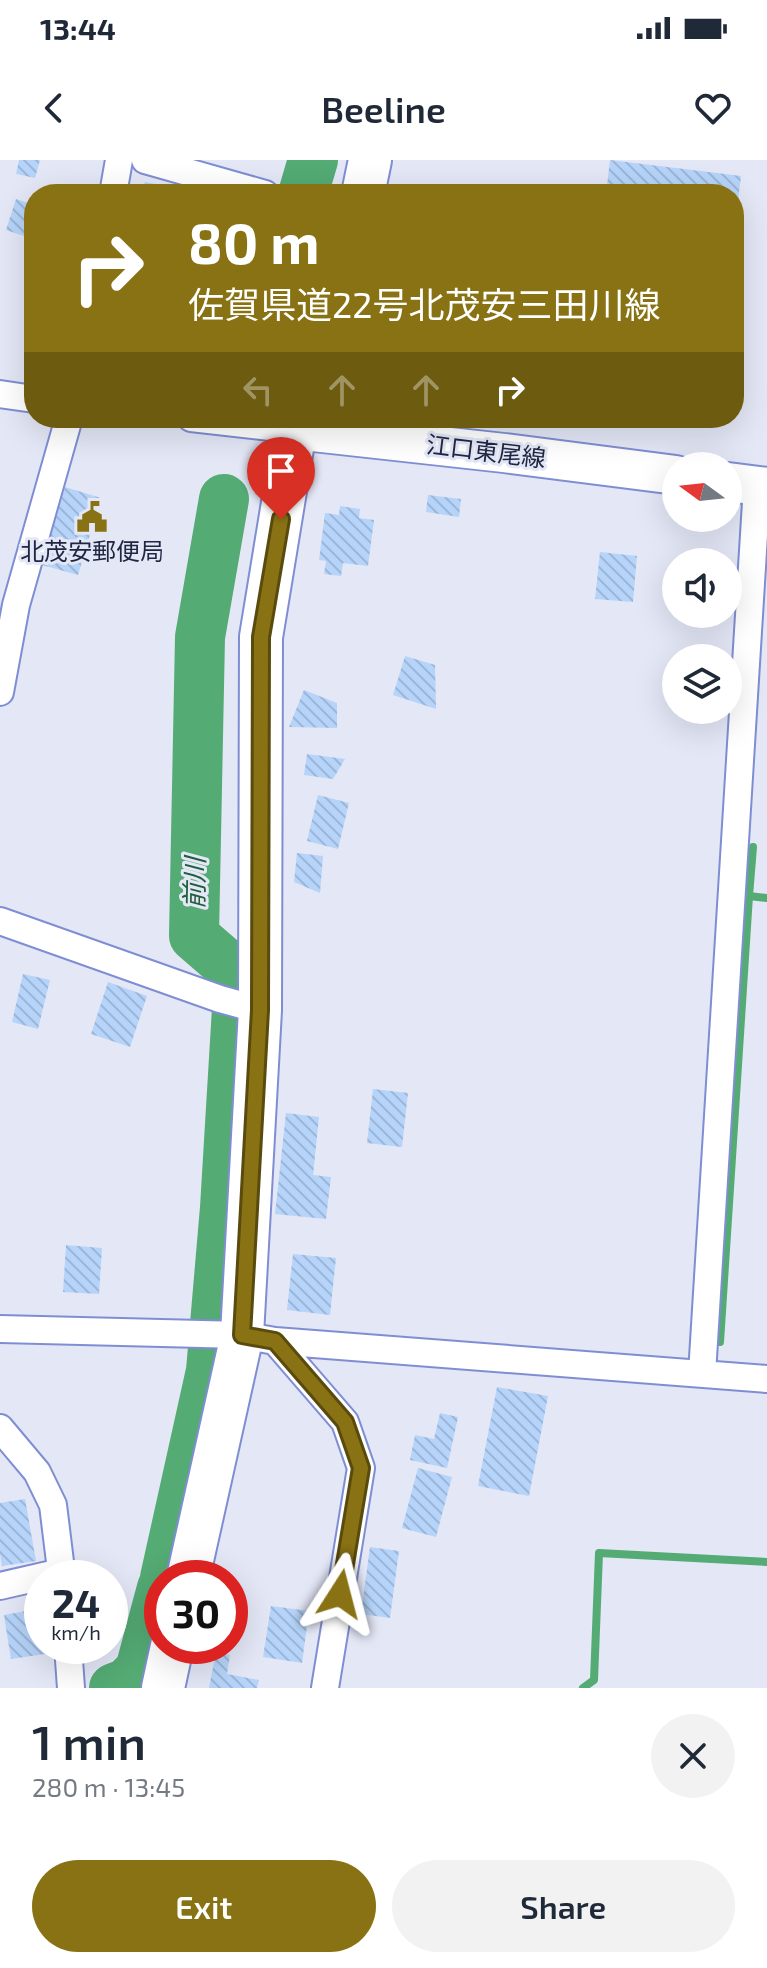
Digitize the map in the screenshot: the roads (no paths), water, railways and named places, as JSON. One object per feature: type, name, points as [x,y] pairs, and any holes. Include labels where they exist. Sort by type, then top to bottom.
[{"type":"main road","points":[[365,184],[370,160]]},
{"type":"main road","points":[[193,1560],[258,1338],[261,637],[296,428]]},
{"type":"main road","name":"江口東尾線","points":[[326,428],[662,473]]},
{"type":"main road","points":[[163,1688],[168,1664]]},
{"type":"street","points":[[115,184],[119,160]]},
{"type":"street","points":[[145,160],[230,184]]},
{"type":"street","points":[[0,394],[24,398]]},
{"type":"street","points":[[0,692],[16,605],[66,428]]},
{"type":"street","points":[[702,1374],[751,485]]},
{"type":"street","points":[[0,921],[220,999],[260,1010]]},
{"type":"street","points":[[0,1329],[201,1333],[767,1379]]},
{"type":"street","points":[[258,1338],[345,1422],[361,1468],[325,1688]]},
{"type":"street","points":[[0,1428],[37,1472],[53,1505],[60,1560]]},
{"type":"street","points":[[0,1586],[24,1582]]},
{"type":"waterway","name":"前川","points":[[306,184],[313,160]]},
{"type":"waterway","name":"前川","points":[[169,1560],[211,1371],[225,1208],[239,975],[194,936],[200,637],[224,499]]},
{"type":"waterway","points":[[753,847],[749,896],[767,898]]},
{"type":"waterway","points":[[720,1342],[749,896]]},
{"type":"waterway","points":[[583,1688],[594,1680],[599,1553],[767,1562]]},
{"type":"waterway","name":"前川","points":[[114,1688],[127,1683],[140,1670],[144,1655]]},
{"type":"place","name":"北茂安郵便局","points":[[92,517]]}]
